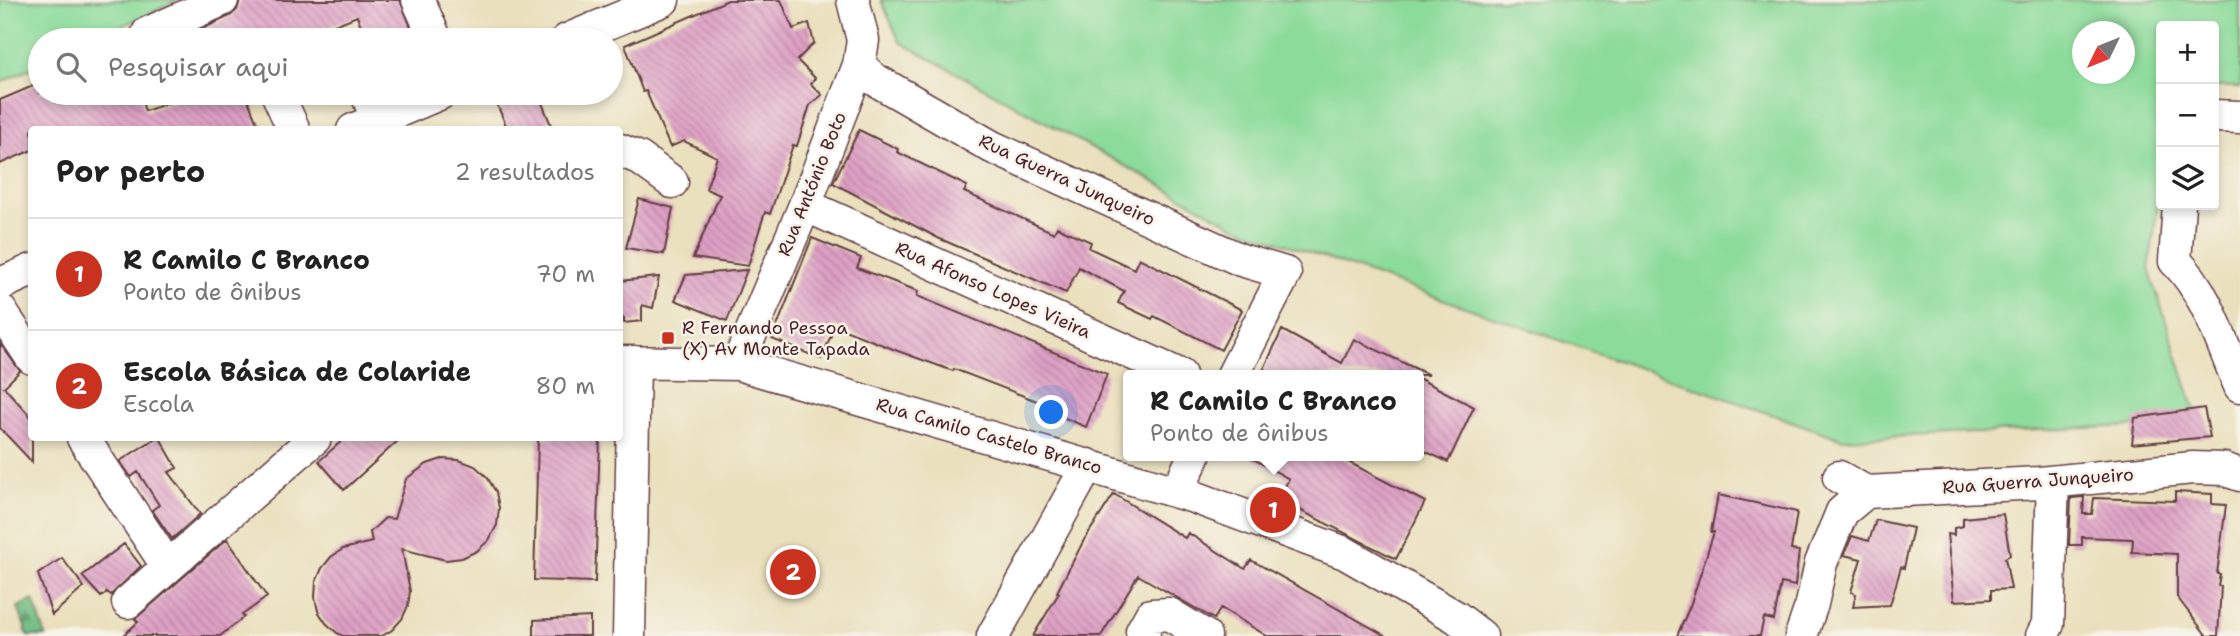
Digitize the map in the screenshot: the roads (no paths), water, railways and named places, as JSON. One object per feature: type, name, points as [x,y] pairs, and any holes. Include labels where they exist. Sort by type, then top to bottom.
[{"type":"street","points":[[159,28],[222,0]]},
{"type":"street","points":[[418,0],[431,28]]},
{"type":"street","points":[[596,28],[663,0]]},
{"type":"street","name":"Rua António Boto","points":[[738,364],[805,205],[859,65],[863,40],[853,0]]},
{"type":"street","name":"Rua Guerra Junqueiro","points":[[859,65],[874,79],[992,147],[1241,260],[1285,273],[1236,370]]},
{"type":"street","points":[[283,105],[292,126]]},
{"type":"street","points":[[366,114],[398,105]]},
{"type":"street","points":[[2219,116],[2240,117]]},
{"type":"street","points":[[623,151],[639,158],[672,182]]},
{"type":"street","name":"Rua Afonso Lopes Vieira","points":[[805,205],[1169,370]]},
{"type":"street","points":[[2179,210],[2175,261],[2187,272],[2202,297],[2240,386]]},
{"type":"street","points":[[0,282],[28,272]]},
{"type":"street","points":[[0,310],[28,352]]},
{"type":"street","points":[[627,362],[629,636]]},
{"type":"street","name":"Rua Camilo Castelo Branco","points":[[627,362],[738,364],[1177,492],[1345,553],[1456,617],[1481,636]]},
{"type":"street","points":[[85,441],[168,567]]},
{"type":"street","points":[[128,602],[301,442]]},
{"type":"street","points":[[1177,492],[1192,461]]},
{"type":"street","points":[[993,636],[1088,465]]},
{"type":"street","name":"Rua Guerra Junqueiro","points":[[1801,636],[1821,564],[1853,485],[2053,482],[2193,468],[2224,469],[2240,475]]},
{"type":"street","points":[[2042,636],[2048,624],[2053,482]]},
{"type":"street","points":[[1144,636],[1142,631],[1151,615],[1168,614],[1205,636]]},
{"type":"place","name":"R Fernando Pessoa (X) Av Monte Tapada","points":[[668,338]]},
{"type":"place","name":"R Camilo C Branco","points":[[1273,510]]},
{"type":"place","name":"Escola Básica de Colaride","points":[[793,572]]}]
